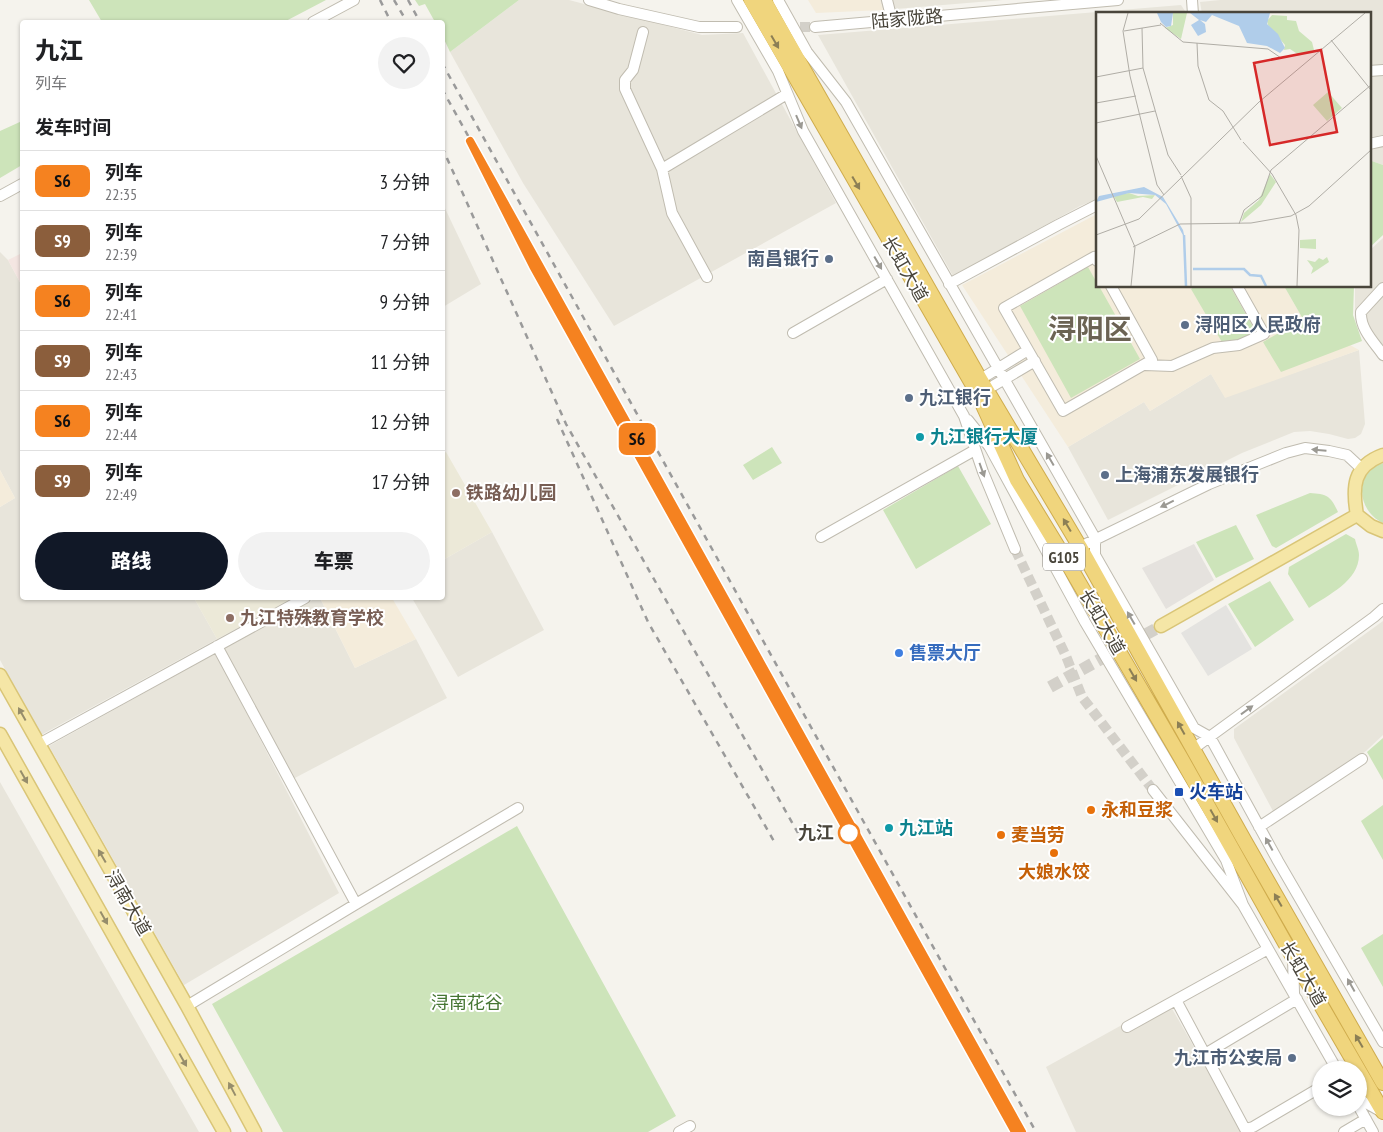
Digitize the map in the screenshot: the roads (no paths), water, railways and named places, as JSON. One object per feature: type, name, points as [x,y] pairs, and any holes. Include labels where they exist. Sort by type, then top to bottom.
[{"type":"highway","name":"长虹大道","points":[[751,0],[979,387],[1080,547],[1193,749],[1378,1068],[1383,1083]]},
{"type":"highway","name":"长虹大道","points":[[764,0],[979,387],[1017,480],[1181,758],[1383,1112]]},
{"type":"main road","points":[[1383,455],[1374,458],[1362,469],[1354,489],[1357,515],[1371,526],[1383,531]]},
{"type":"main road","points":[[1161,626],[1357,515]]},
{"type":"main road","name":"浔南大道","points":[[0,675],[187,1006],[255,1132]]},
{"type":"main road","name":"浔南大道","points":[[0,734],[224,1132]]},
{"type":"street","points":[[317,20],[354,0]]},
{"type":"street","points":[[590,0],[619,9],[699,27],[737,27]]},
{"type":"street","points":[[738,0],[778,71],[803,131],[964,416],[1017,480]]},
{"type":"street","points":[[778,0],[807,52],[846,102],[1095,538],[1095,555],[1194,728],[1210,737],[1259,827],[1383,1042]]},
{"type":"street","points":[[887,0],[892,20]]},
{"type":"street","name":"陆家陇路","points":[[815,27],[1118,0]]},
{"type":"street","points":[[643,32],[633,70],[625,80],[625,89],[662,169],[672,213],[707,276]]},
{"type":"street","points":[[1370,71],[1383,70]]},
{"type":"street","points":[[662,169],[787,94]]},
{"type":"street","points":[[1370,144],[1383,141]]},
{"type":"street","points":[[0,196],[20,185]]},
{"type":"street","points":[[950,284],[1058,224],[1096,205]]},
{"type":"street","points":[[1096,260],[1094,257],[1004,308],[1063,411],[1152,360],[1112,288]]},
{"type":"street","points":[[793,333],[887,279]]},
{"type":"street","points":[[1144,365],[1172,366],[1213,348],[1240,345],[1264,334],[1238,288]]},
{"type":"street","points":[[1383,288],[1361,312],[1364,328],[1383,355]]},
{"type":"street","points":[[979,387],[998,369],[1028,350]]},
{"type":"street","points":[[979,387],[1004,379],[1035,362]]},
{"type":"street","points":[[964,416],[982,472],[1016,550]]},
{"type":"street","points":[[989,446],[1085,622],[1226,860],[1243,905]]},
{"type":"street","points":[[1080,547],[1095,538],[1209,484],[1286,453],[1305,448],[1329,451],[1347,455],[1362,469]]},
{"type":"street","points":[[821,537],[975,450]]},
{"type":"street","points":[[39,744],[301,600]]},
{"type":"street","points":[[1193,749],[1374,617],[1383,608]]},
{"type":"street","points":[[217,646],[356,904]]},
{"type":"street","points":[[1259,827],[1362,759]]},
{"type":"street","points":[[1154,790],[1243,905],[1332,1061]]},
{"type":"street","points":[[187,1006],[518,808]]},
{"type":"street","points":[[1127,1027],[1268,949]]},
{"type":"street","points":[[1293,957],[1296,997]]},
{"type":"street","points":[[1204,1054],[1296,997]]},
{"type":"street","points":[[1176,1000],[1245,1129],[1253,1128],[1312,1092]]},
{"type":"street","points":[[1367,1103],[1383,1112]]},
{"type":"street","points":[[1364,1116],[1373,1132]]},
{"type":"street","points":[[1344,1132],[1366,1120]]},
{"type":"street","points":[[679,1132],[690,1126]]},
{"type":"tunnel","points":[[785,27],[815,27]]},
{"type":"tunnel","points":[[1015,549],[1066,656],[1082,697],[1153,790]]},
{"type":"tunnel","points":[[1050,687],[1161,626]]},
{"type":"railway","points":[[380,0],[390,20]]},
{"type":"railway","points":[[394,0],[406,20]]},
{"type":"railway","points":[[408,0],[419,20]]},
{"type":"railway","points":[[445,68],[1036,1132]]},
{"type":"railway","points":[[445,94],[1022,1132]]},
{"type":"railway","points":[[445,154],[566,424],[798,833]]},
{"type":"railway","points":[[557,419],[648,622],[775,843]]},
{"type":"train","name":"S6","points":[[1015,1132],[533,266],[470,141],[1022,1132]]},
{"type":"place","name":"南昌银行","points":[[829,259]]},
{"type":"place","name":"浔阳区人民政府","points":[[1185,325]]},
{"type":"place","name":"九江银行","points":[[909,398]]},
{"type":"place","name":"九江银行大厦","points":[[920,437]]},
{"type":"place","name":"上海浦东发展银行","points":[[1105,475]]},
{"type":"place","name":"铁路幼儿园","points":[[456,493]]},
{"type":"place","name":"九江特殊教育学校","points":[[230,618]]},
{"type":"place","name":"售票大厅","points":[[899,653]]},
{"type":"place","name":"火车站","points":[[1179,792]]},
{"type":"place","name":"永和豆浆","points":[[1091,810]]},
{"type":"place","name":"九江站","points":[[889,828]]},
{"type":"place","name":"九江","points":[[849,833]]},
{"type":"place","name":"麦当劳","points":[[1001,835]]},
{"type":"place","name":"大娘水饺","points":[[1054,853]]},
{"type":"place","name":"九江市公安局","points":[[1292,1058]]},
{"type":"district","name":"浔阳区","points":[[1090,329]]},
{"type":"park label","name":"浔南花谷","points":[[467,1003]]}]
